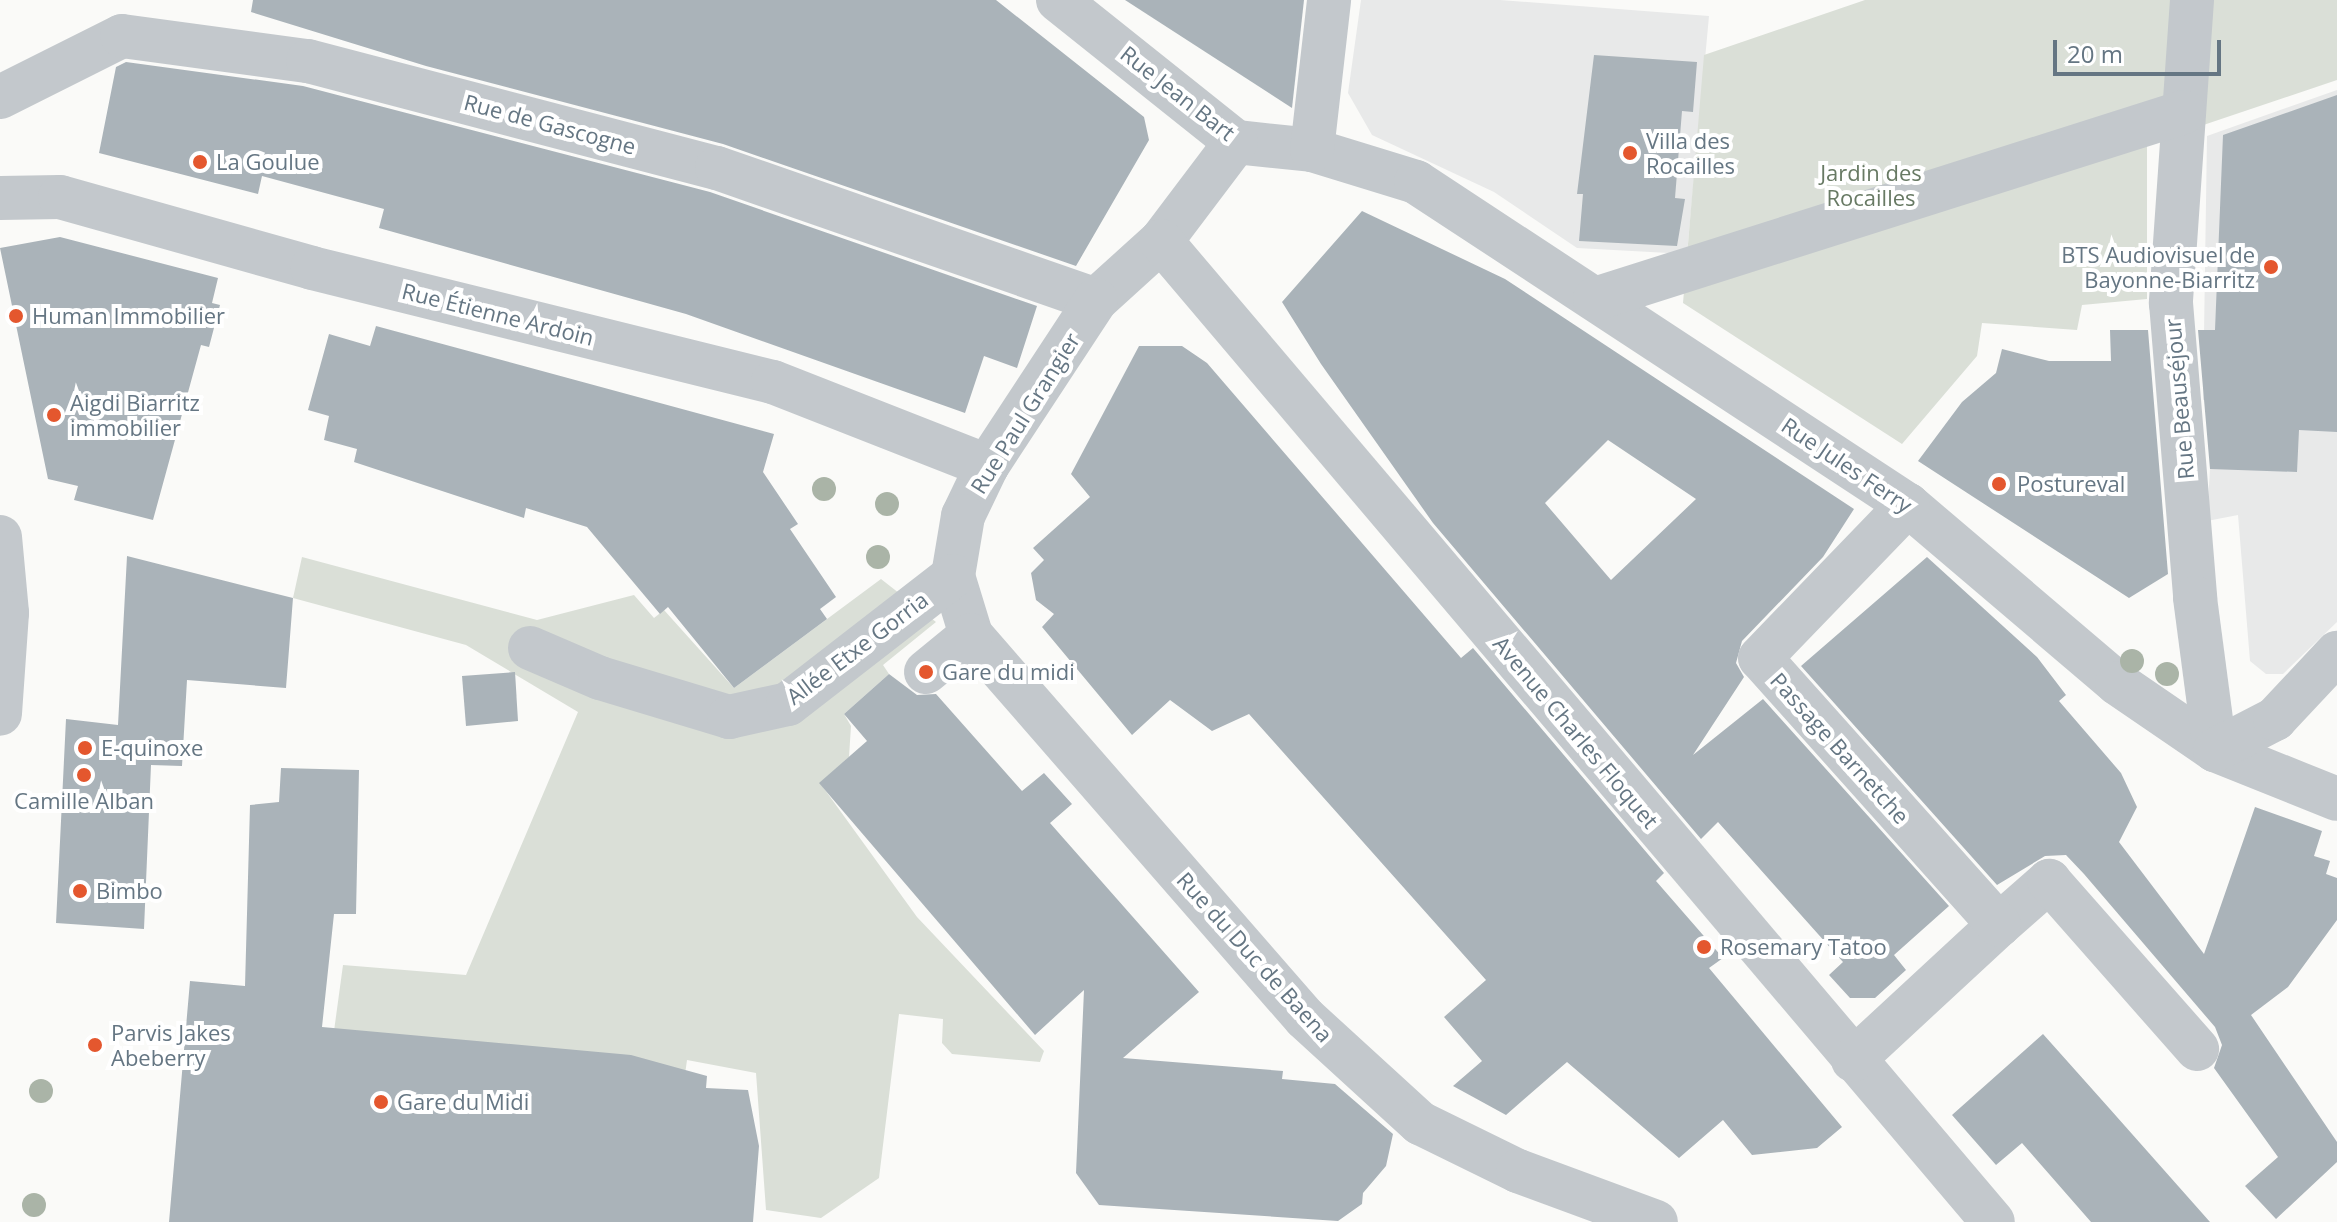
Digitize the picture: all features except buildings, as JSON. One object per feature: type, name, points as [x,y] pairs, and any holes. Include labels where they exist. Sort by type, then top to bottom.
[{"type":"street","name":"Rue Jean Bart","points":[[1058,0],[1236,142],[1312,150]]},
{"type":"street","points":[[1312,150],[1329,0]]},
{"type":"street","name":"Rue Beauséjour","points":[[2192,0],[2171,303],[2195,598],[2215,750]]},
{"type":"street","name":"Rue de Gascogne","points":[[0,97],[122,36],[308,61],[717,168],[1096,300]]},
{"type":"street","points":[[1595,299],[2184,112]]},
{"type":"street","name":"Rue Paul Grangier","points":[[953,576],[963,516],[987,466],[1096,300],[1161,241],[1236,142]]},
{"type":"street","name":"Rue Jules Ferry","points":[[1312,150],[1416,182],[1908,505],[2117,683],[2215,750],[2337,799]]},
{"type":"street","name":"Rue Étienne Ardoin","points":[[0,198],[60,197],[312,268],[773,382],[987,466]]},
{"type":"street","name":"Avenue Charles Floquet","points":[[1161,241],[1993,1222]]},
{"type":"street","name":"Passage Barnetche","points":[[1908,505],[1760,658],[1999,925]]},
{"type":"street","points":[[0,537],[7,613],[0,714]]},
{"type":"street","name":"Rue du Duc de Baena","points":[[953,576],[971,635],[1305,1018],[1420,1123],[1518,1171],[1656,1222]]},
{"type":"street","name":"Allée Etxe Gorria","points":[[530,648],[600,678],[729,717],[788,704],[953,576]]},
{"type":"street","points":[[926,672],[971,635]]},
{"type":"street","points":[[2215,750],[2275,719],[2337,653]]},
{"type":"street","points":[[1853,1060],[2049,881],[2197,1049]]},
{"type":"shaded area","points":[[1361,0],[1500,0],[1709,16],[1687,254],[1577,248],[1494,192],[1372,135],[1348,93]]},
{"type":"shaded area","name":"BTS Audiovisuel de Bayonne-Biarritz","points":[[2337,90],[2337,622],[2283,674],[2266,674],[2250,661],[2238,515],[2207,521],[2214,399],[2203,400],[2207,136]]},
{"type":"green space","name":"Jardin des Rocailles","points":[[1865,0],[2337,0],[2337,80],[2147,144],[2147,299],[2082,305],[2077,330],[1982,323],[1977,356],[1902,444],[1683,303],[1704,55]]},
{"type":"green space","points":[[302,557],[537,620],[634,595],[654,618],[664,610],[734,688],[881,579],[936,622],[883,665],[889,674],[844,714],[851,726],[849,757],[820,783],[917,917],[1044,1051],[1040,1062],[952,1054],[942,1043],[943,1019],[899,1014],[879,1178],[821,1218],[766,1210],[756,1073],[687,1060],[683,1089],[334,1031],[343,965],[466,975],[578,712],[466,645],[293,598]]},
{"type":"place","name":"Villa des Rocailles","points":[[1630,153]]},
{"type":"place","name":"La Goulue","points":[[200,162]]},
{"type":"place","name":"BTS Audiovisuel de Bayonne-Biarritz","points":[[2271,267]]},
{"type":"place","name":"Human Immobilier","points":[[16,316]]},
{"type":"place","name":"Aigdi Biarritz immobilier","points":[[54,415]]},
{"type":"place","name":"Postureval","points":[[1999,484]]},
{"type":"place","name":"Gare du midi","points":[[926,672]]},
{"type":"place","name":"E-quinoxe","points":[[85,748]]},
{"type":"place","name":"Camille Alban","points":[[84,775]]},
{"type":"place","name":"Bimbo","points":[[80,891]]},
{"type":"place","name":"Rosemary Tatoo","points":[[1704,947]]},
{"type":"place","name":"Parvis Jakes Abeberry","points":[[95,1045]]},
{"type":"place","name":"Gare du Midi","points":[[381,1102]]}]
